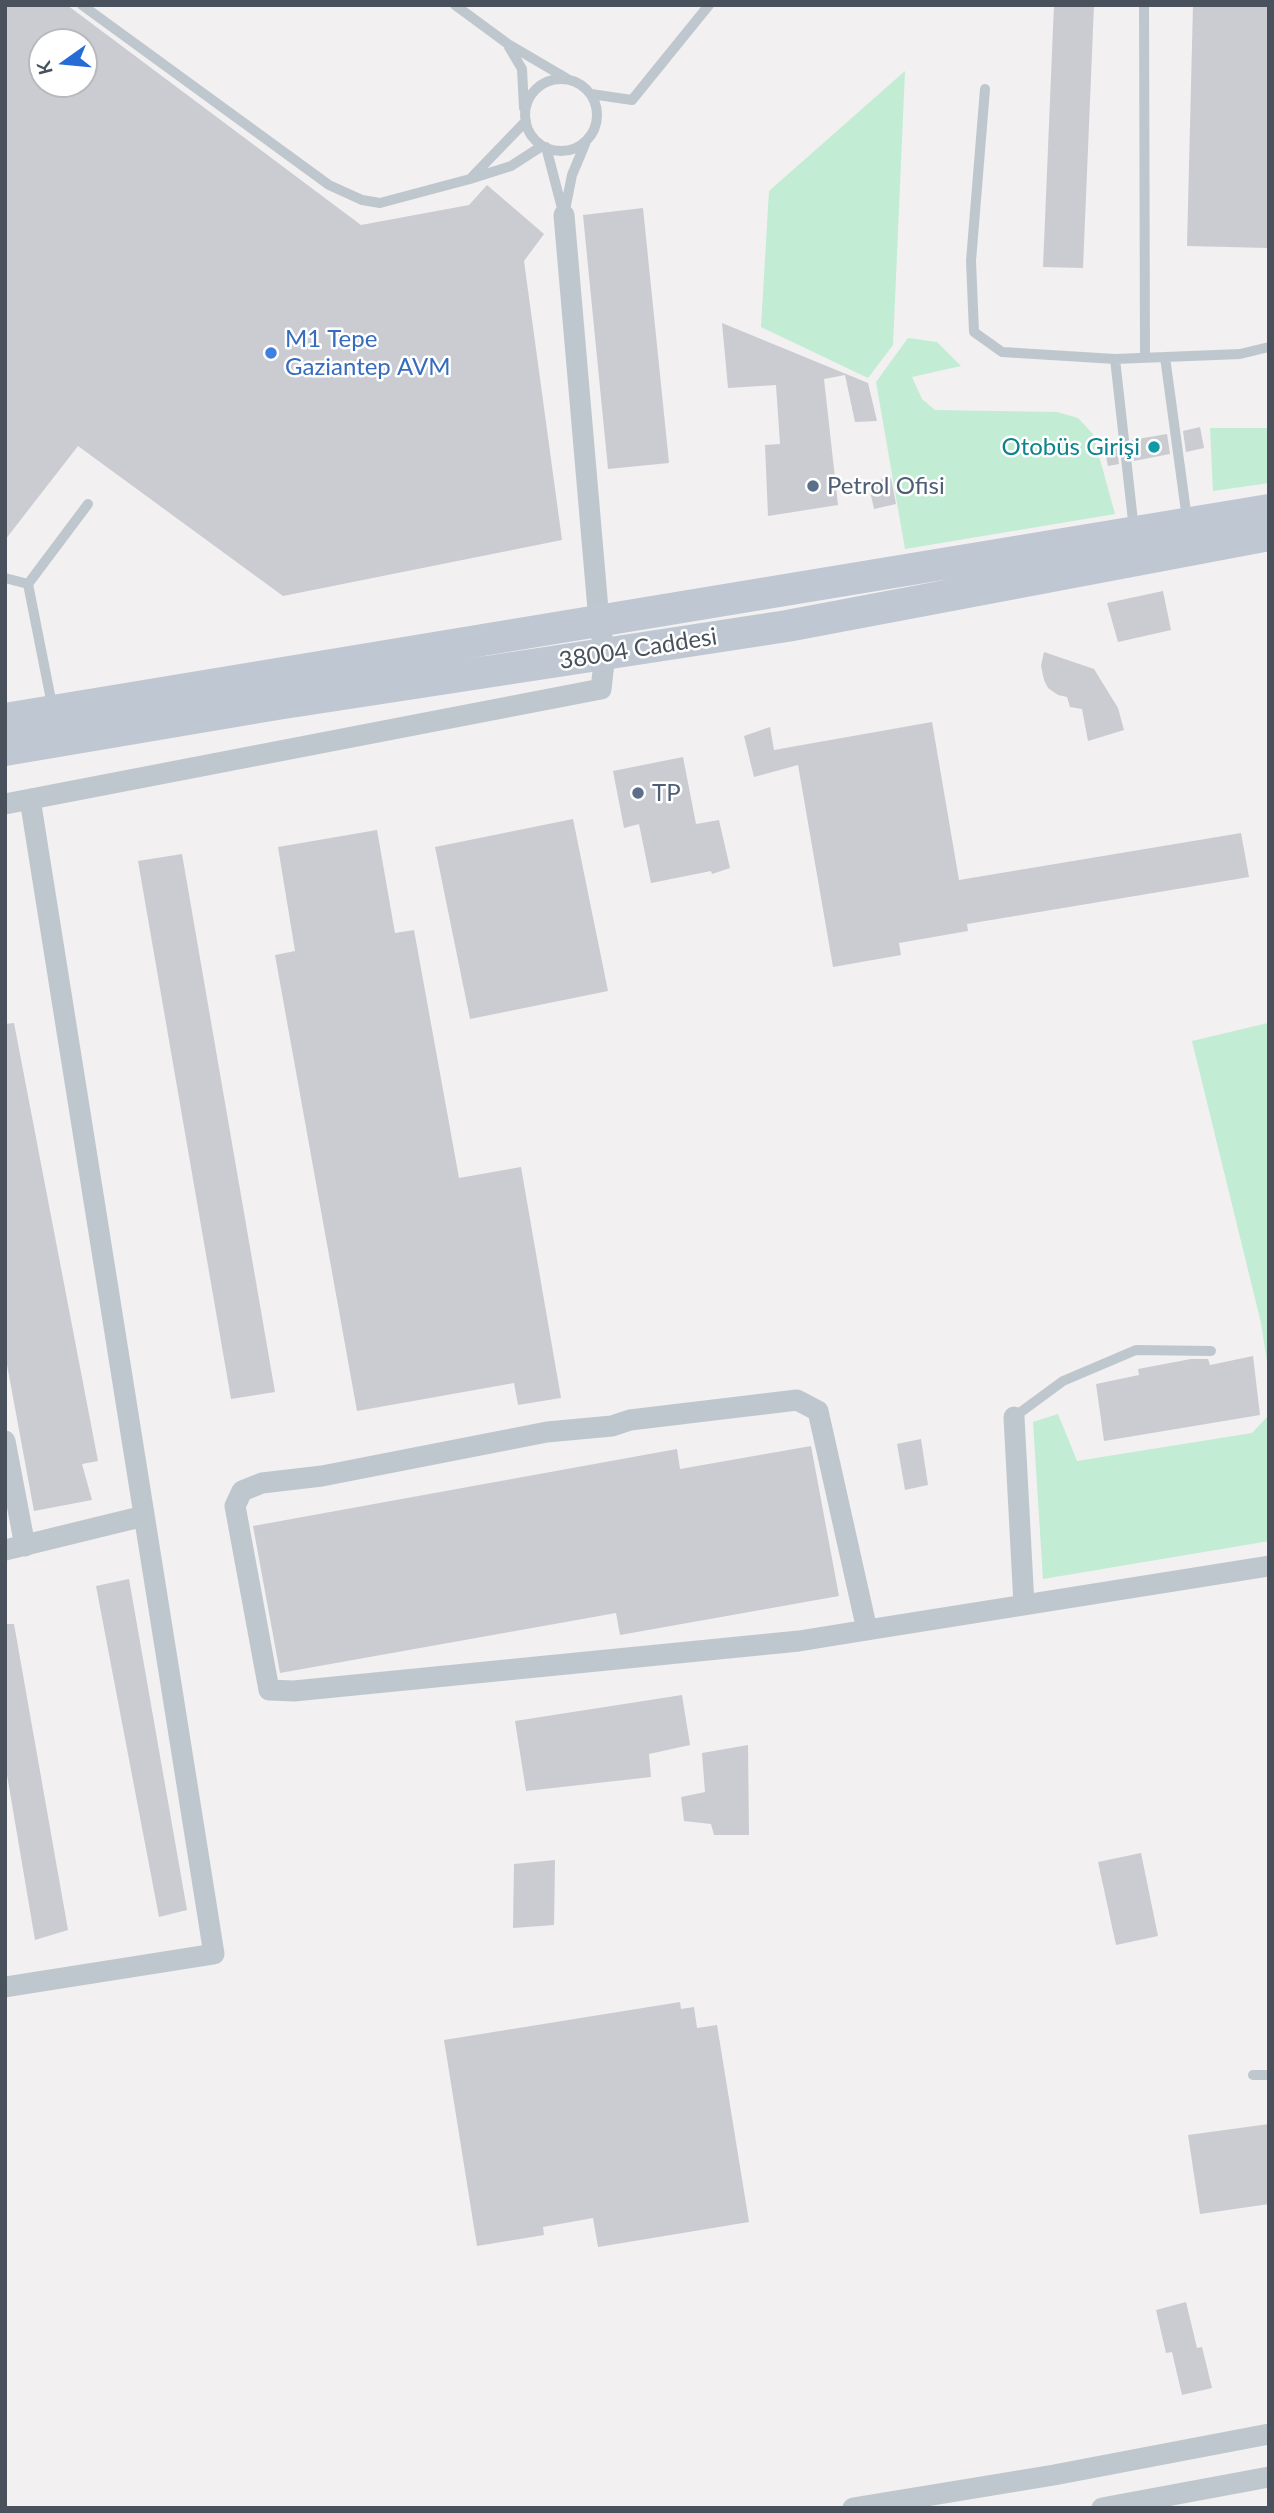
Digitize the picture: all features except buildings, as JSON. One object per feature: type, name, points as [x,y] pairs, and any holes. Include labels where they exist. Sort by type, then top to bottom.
[{"type":"street","points":[[5,804],[601,689],[605,654],[599,621],[564,215]]},
{"type":"street","name":"38004 Caddesi","points":[[5,719],[54,727],[277,704],[787,626],[1190,536],[1269,510]]},
{"type":"street","name":"38004 Caddesi","points":[[1190,536],[1269,535]]},
{"type":"street","name":"38004 Caddesi","points":[[5,750],[54,727],[599,621],[1135,547]]},
{"type":"street","points":[[5,1987],[214,1954],[30,799]]},
{"type":"street","points":[[867,1630],[818,1411],[797,1401],[547,1432],[322,1476],[262,1483],[242,1491],[235,1506],[269,1690],[294,1691],[786,1642],[867,1630],[1269,1566]]},
{"type":"street","points":[[1014,1418],[1024,1605]]},
{"type":"street","points":[[5,1441],[15,1548],[144,1516]]},
{"type":"street","points":[[854,2508],[1055,2475],[1269,2434]]},
{"type":"street","points":[[1102,2508],[1269,2477]]},
{"type":"lane","points":[[82,5],[329,186],[345,194],[380,203],[511,166],[544,147]]},
{"type":"lane","points":[[455,5],[508,44],[566,78],[578,82],[591,94],[598,112],[597,124],[585,143],[564,152],[544,147],[533,138],[525,118],[522,69],[508,44]]},
{"type":"lane","points":[[591,94],[632,100],[709,5]]},
{"type":"lane","points":[[1144,5],[1146,358]]},
{"type":"lane","points":[[470,179],[525,118],[526,103],[532,92],[553,79],[566,78]]},
{"type":"lane","points":[[985,89],[971,261],[974,332],[1002,352],[1115,359],[1240,354],[1269,347]]},
{"type":"lane","points":[[564,215],[572,175],[585,143]]},
{"type":"lane","points":[[544,147],[564,215]]},
{"type":"lane","points":[[1165,357],[1190,536]]},
{"type":"lane","points":[[1115,359],[1135,547]]},
{"type":"lane","points":[[54,727],[28,584],[88,504]]},
{"type":"lane","points":[[5,578],[28,584]]},
{"type":"lane","points":[[1014,1418],[1063,1381],[1136,1350],[1211,1351]]},
{"type":"lane","points":[[1252,2075],[1269,2075]]},
{"type":"green space","points":[[905,71],[893,345],[868,378],[761,327],[769,191]]},
{"type":"green space","points":[[908,338],[937,342],[961,366],[912,377],[922,399],[935,410],[1057,412],[1078,418],[1093,434],[1115,514],[905,549],[876,382]]},
{"type":"green space","points":[[1210,428],[1269,428],[1269,483],[1213,491]]},
{"type":"green space","points":[[1268,1023],[1269,1375],[1261,1323],[1192,1041]]},
{"type":"green space","points":[[1058,1414],[1077,1461],[1252,1433],[1269,1415],[1269,1541],[1043,1579],[1033,1422]]},
{"type":"place","name":"M1 Tepe Gaziantep AVM","points":[[271,353]]},
{"type":"place","name":"Otobüs Girişi","points":[[1154,447]]},
{"type":"place","name":"Petrol Ofisi","points":[[813,486]]},
{"type":"place","name":"TP","points":[[638,793]]}]
